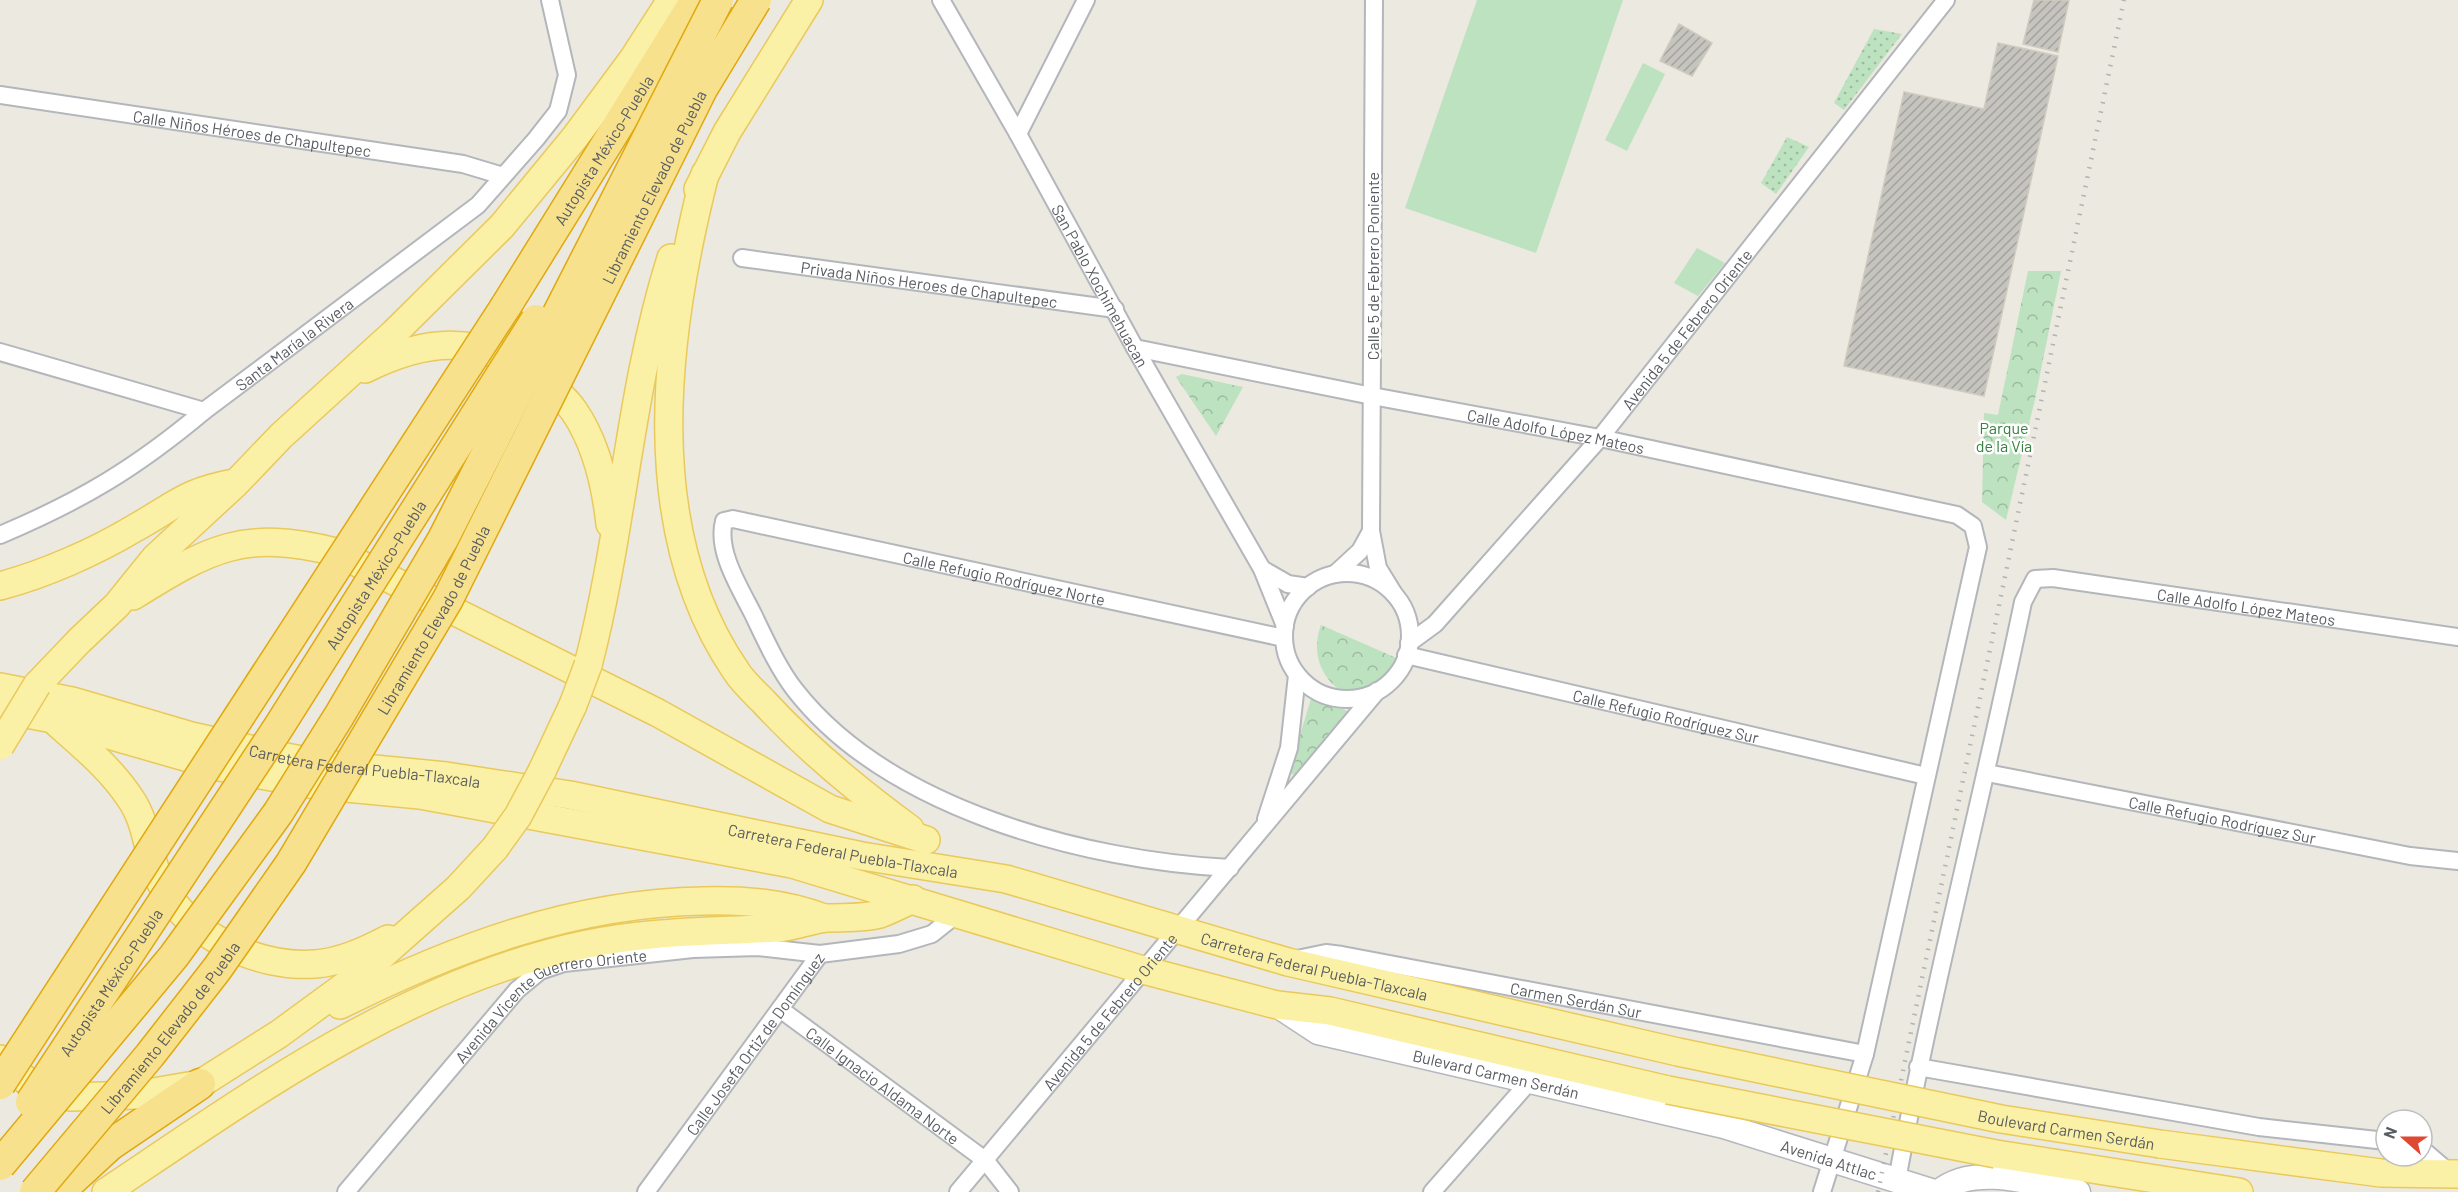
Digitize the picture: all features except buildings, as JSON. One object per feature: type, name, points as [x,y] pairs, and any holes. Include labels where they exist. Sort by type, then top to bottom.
[{"type":"highway","name":"Autopista México-Puebla","points":[[0,1084],[506,306],[696,0]]},
{"type":"highway","name":"Libramiento Elevado de Puebla","points":[[0,1165],[174,956],[278,813],[339,716],[443,539],[718,0]]},
{"type":"highway","name":"Autopista México-Puebla","points":[[0,1151],[290,709],[536,320],[755,0]]},
{"type":"highway","name":"Libramiento Elevado de Puebla","points":[[34,1192],[150,1055],[204,986],[297,854],[448,599],[692,109],[755,0]]},
{"type":"highway","points":[[59,1192],[110,1145],[200,1084]]},
{"type":"main road","points":[[0,746],[37,686],[72,647],[117,605],[155,558],[236,483],[281,436],[345,379],[502,226],[576,136],[633,58],[671,0]]},
{"type":"main road","points":[[0,1059],[27,1081],[41,1089],[71,1097],[136,1095],[200,1084],[279,1035],[361,974],[458,888],[495,848],[518,816],[542,771],[573,705],[588,665],[611,563],[647,343],[677,240],[705,174],[733,122],[809,0]]},
{"type":"main road","points":[[705,174],[676,312],[669,397],[675,504],[689,567],[710,623],[736,672],[805,743],[926,840],[982,874]]},
{"type":"main road","points":[[345,379],[394,357],[430,346],[462,344],[486,349],[520,364],[563,398],[574,411],[585,433],[602,478],[608,506],[611,563]]},
{"type":"main road","points":[[0,586],[62,562],[135,528],[188,495],[204,488],[236,483]]},
{"type":"main road","points":[[117,605],[194,560],[237,544],[285,542],[336,552],[658,713],[830,809],[926,840]]},
{"type":"main road","name":"Carretera Federal Puebla-Tlaxcala","points":[[0,687],[72,701],[170,730],[286,758],[323,764],[446,776],[570,795],[862,856],[1006,879],[1288,962],[1678,1052]]},
{"type":"main road","name":"Carretera Federal Puebla-Tlaxcala","points":[[0,709],[52,718],[220,767],[315,785],[420,795],[792,864],[848,883],[913,899],[1143,970],[1277,1005],[1330,1011],[1668,1090],[1996,1154],[2239,1192]]},
{"type":"main road","points":[[52,718],[96,758],[132,800],[143,825],[150,858],[162,884],[188,918],[220,941],[271,960],[316,964],[354,954],[418,922]]},
{"type":"main road","points":[[106,1192],[217,1117],[357,1031],[463,982],[533,957],[584,945],[682,931],[778,928],[825,918],[879,914],[913,899]]},
{"type":"main road","points":[[279,1035],[468,947],[576,915],[669,902],[715,901],[783,905],[825,918]]},
{"type":"main road","name":"Bulevard Carmen Serdán","points":[[1277,1005],[1318,1032],[1724,1126]]},
{"type":"main road","name":"Boulevard Carmen Serdán","points":[[1678,1052],[2001,1119],[2160,1144],[2381,1173],[2455,1174]]},
{"type":"main road","name":"Avenida Attlac","points":[[1724,1126],[1934,1192]]},
{"type":"main road","points":[[1939,1192],[1948,1185],[1971,1178],[2008,1179],[2078,1192]]},
{"type":"street","name":"Santa María la Rivera","points":[[0,535],[59,510],[108,483],[164,444],[204,411],[478,206],[558,111],[567,75],[550,0]]},
{"type":"street","points":[[1018,134],[1086,0]]},
{"type":"street","name":"Calle 5 de Febrero Poniente","points":[[1374,0],[1371,531],[1378,568],[1394,594]]},
{"type":"street","name":"Avenida 5 de Febrero Oriente","points":[[1408,649],[1435,624],[1600,438],[1946,0]]},
{"type":"street","name":"San Pablo Xochimehuacan","points":[[942,1],[1135,348],[1262,569],[1284,632]]},
{"type":"street","name":"Calle Niños Héroes de Chapultepec","points":[[0,95],[464,164],[503,176]]},
{"type":"street","points":[[478,206],[502,226]]},
{"type":"street","name":"Privada Niños Heroes de Chapultepec","points":[[742,258],[1115,309]]},
{"type":"street","name":"Calle Adolfo López Mateos","points":[[1135,348],[1372,396],[1600,438],[1957,515],[1973,526],[1978,547],[1926,776]]},
{"type":"street","points":[[0,352],[204,411]]},
{"type":"street","name":"Calle Refugio Rodríguez Norte","points":[[1230,868],[1155,861],[1067,843],[948,802],[883,768],[826,723],[795,689],[759,629],[728,561],[720,533],[724,521],[733,519],[1284,632]]},
{"type":"street","points":[[1335,574],[1367,576],[1394,594],[1405,614],[1408,649],[1395,675],[1377,691],[1359,697],[1334,697],[1311,688],[1297,675],[1288,658],[1284,632],[1291,607],[1308,587],[1335,574],[1360,552],[1371,531]]},
{"type":"street","points":[[1262,569],[1288,584],[1308,587]]},
{"type":"street","name":"Calle Adolfo López Mateos","points":[[1987,773],[2023,602],[2035,579],[2053,578],[2458,637]]},
{"type":"street","name":"Calle Refugio Rodríguez Sur","points":[[1408,649],[1926,776]]},
{"type":"street","name":"Avenida 5 de Febrero Oriente","points":[[1262,831],[1288,748],[1297,675]]},
{"type":"street","name":"Avenida 5 de Febrero Oriente","points":[[958,1192],[1377,691]]},
{"type":"street","points":[[1897,1180],[1918,1067],[1987,773]]},
{"type":"street","name":"Calle Refugio Rodríguez Sur","points":[[1987,773],[2410,856],[2458,861]]},
{"type":"street","points":[[1822,1192],[1865,1054],[1926,776]]},
{"type":"street","name":"Calle Josefa Ortiz de Domínguez","points":[[646,1192],[820,954],[899,944],[932,934],[957,914]]},
{"type":"street","name":"Avenida Vicente Guerrero Oriente","points":[[346,1192],[517,990],[540,971],[564,963],[693,949],[758,947],[820,954]]},
{"type":"street","name":"Carmen Serdán Sur","points":[[1288,962],[1326,953],[1342,954],[1865,1054]]},
{"type":"street","name":"Calle Ignacio Aldama Norte","points":[[780,1009],[985,1160],[1010,1192]]},
{"type":"street","points":[[1918,1067],[2259,1127],[2374,1140]]},
{"type":"street","points":[[1432,1192],[1529,1082]]},
{"type":"street","points":[[2434,1158],[2455,1174]]},
{"type":"green space","points":[[1477,0],[1623,0],[1536,253],[1405,208]]},
{"type":"green space","points":[[1874,29],[1902,34],[1844,110],[1834,103]]},
{"type":"green space","points":[[1643,63],[1665,74],[1627,151],[1605,140]]},
{"type":"green space","points":[[1787,137],[1809,147],[1776,194],[1761,183]]},
{"type":"green space","points":[[1697,248],[1725,263],[1698,296],[1674,283]]},
{"type":"green space","name":"Parque de la Vía","points":[[2028,271],[2061,271],[2035,399],[2006,520],[1982,502],[1984,413],[1998,415]]},
{"type":"green space","points":[[1182,374],[1243,387],[1216,436],[1176,377]]},
{"type":"green space","points":[[1321,625],[1401,660],[1391,674],[1379,684],[1349,696],[1332,683],[1321,666],[1317,646]]},
{"type":"green space","points":[[1313,692],[1354,715],[1300,779],[1289,772]]},
{"type":"railway","points":[[1878,1192],[2124,0]]}]
